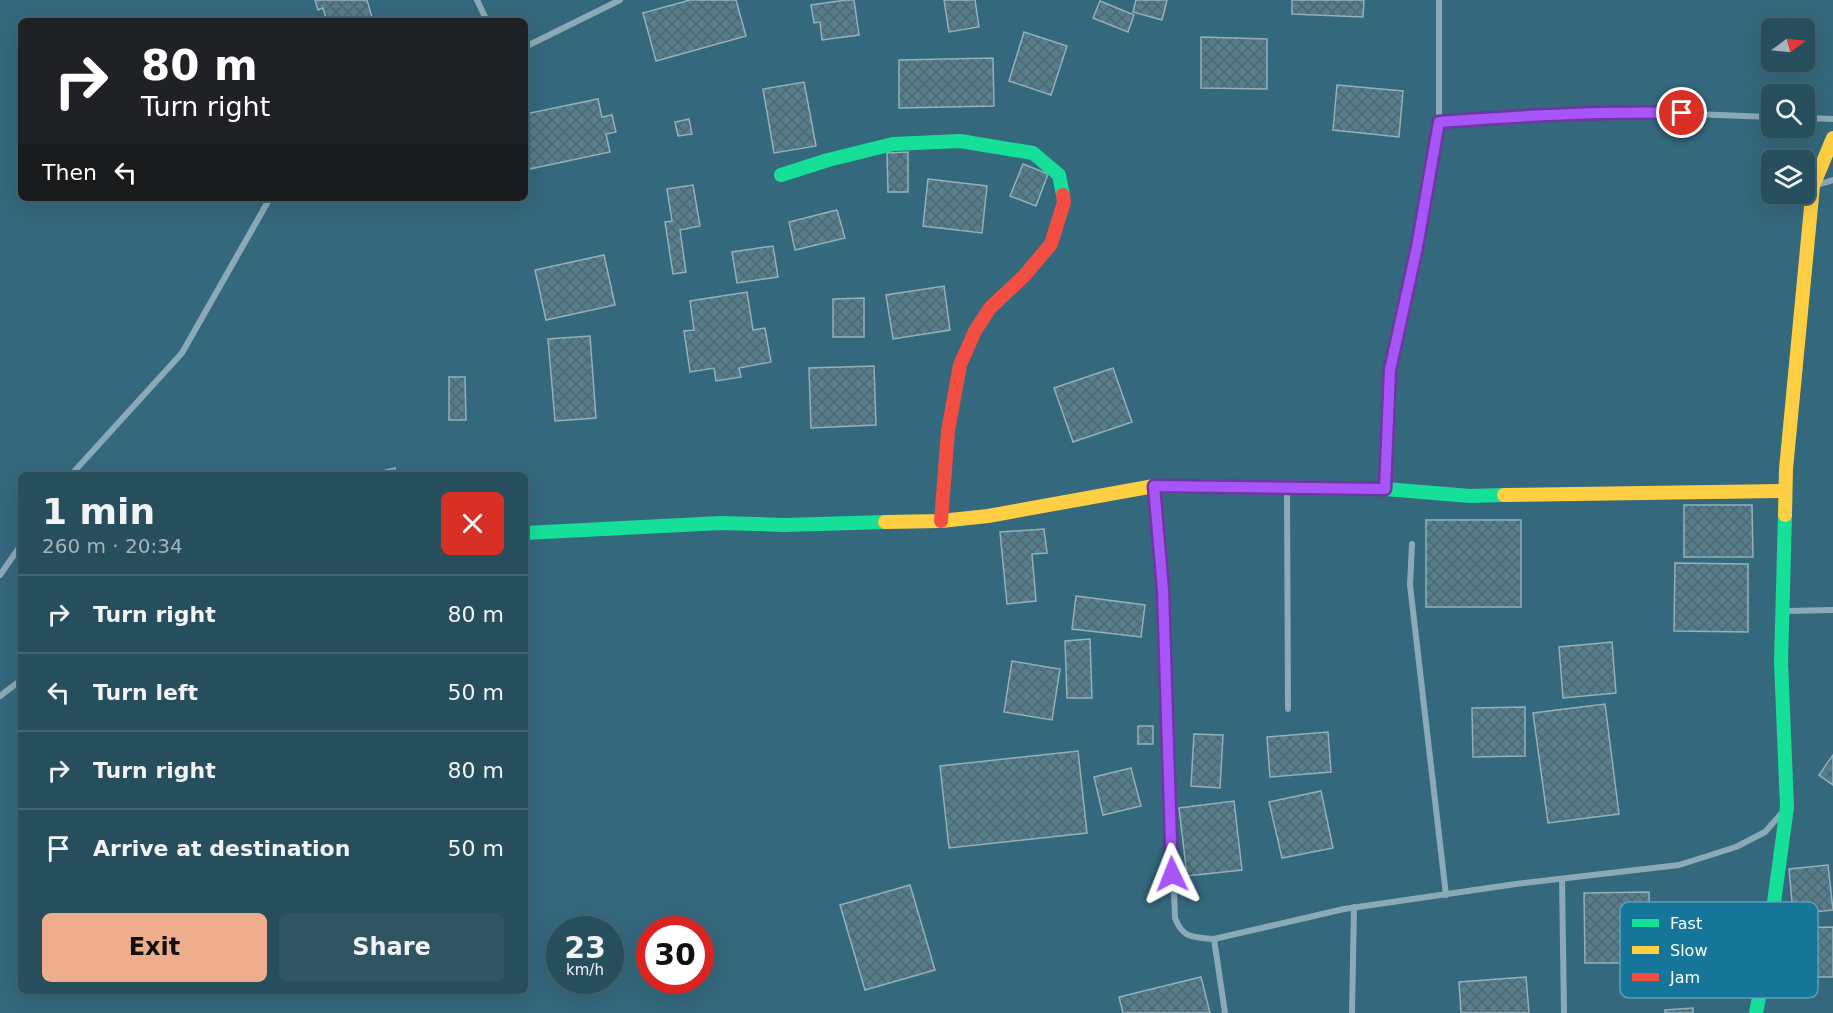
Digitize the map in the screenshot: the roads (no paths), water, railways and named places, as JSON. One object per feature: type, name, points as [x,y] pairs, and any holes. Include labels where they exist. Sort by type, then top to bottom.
[{"type":"street","points":[[477,0],[486,18]]},
{"type":"street","points":[[528,46],[620,0]]},
{"type":"street","points":[[1385,489],[1390,370],[1417,247],[1439,122],[1439,0]]},
{"type":"street","points":[[1439,122],[1637,112],[1761,117]]},
{"type":"street","points":[[1815,118],[1833,119]]},
{"type":"street","points":[[1815,181],[1833,138]]},
{"type":"street","points":[[781,175],[828,160],[893,144],[960,141],[1033,153],[1059,175],[1065,202],[1052,244],[1024,276],[990,308],[975,331],[960,365],[948,431],[941,521]]},
{"type":"street","points":[[1815,185],[1833,180]]},
{"type":"street","points":[[74,472],[182,353],[268,201]]},
{"type":"street","points":[[1774,902],[1787,807],[1781,662],[1784,491],[1811,204]]},
{"type":"street","points":[[528,533],[721,524],[784,525],[941,521],[988,516],[1154,486],[1385,489],[1470,496],[1784,491]]},
{"type":"street","points":[[1154,486],[1163,590],[1175,918],[1180,930],[1189,936],[1214,939],[1354,908],[1680,865],[1736,847],[1765,832],[1787,807]]},
{"type":"street","points":[[1287,488],[1288,709]]},
{"type":"street","points":[[1412,544],[1410,585],[1446,895]]},
{"type":"street","points":[[0,575],[18,549]]},
{"type":"street","points":[[1782,611],[1833,610]]},
{"type":"street","points":[[0,696],[18,682]]},
{"type":"street","points":[[1562,879],[1564,1013]]},
{"type":"street","points":[[1352,1013],[1354,908]]},
{"type":"street","points":[[1214,939],[1225,1013]]},
{"type":"street","points":[[1756,1013],[1759,998]]}]
